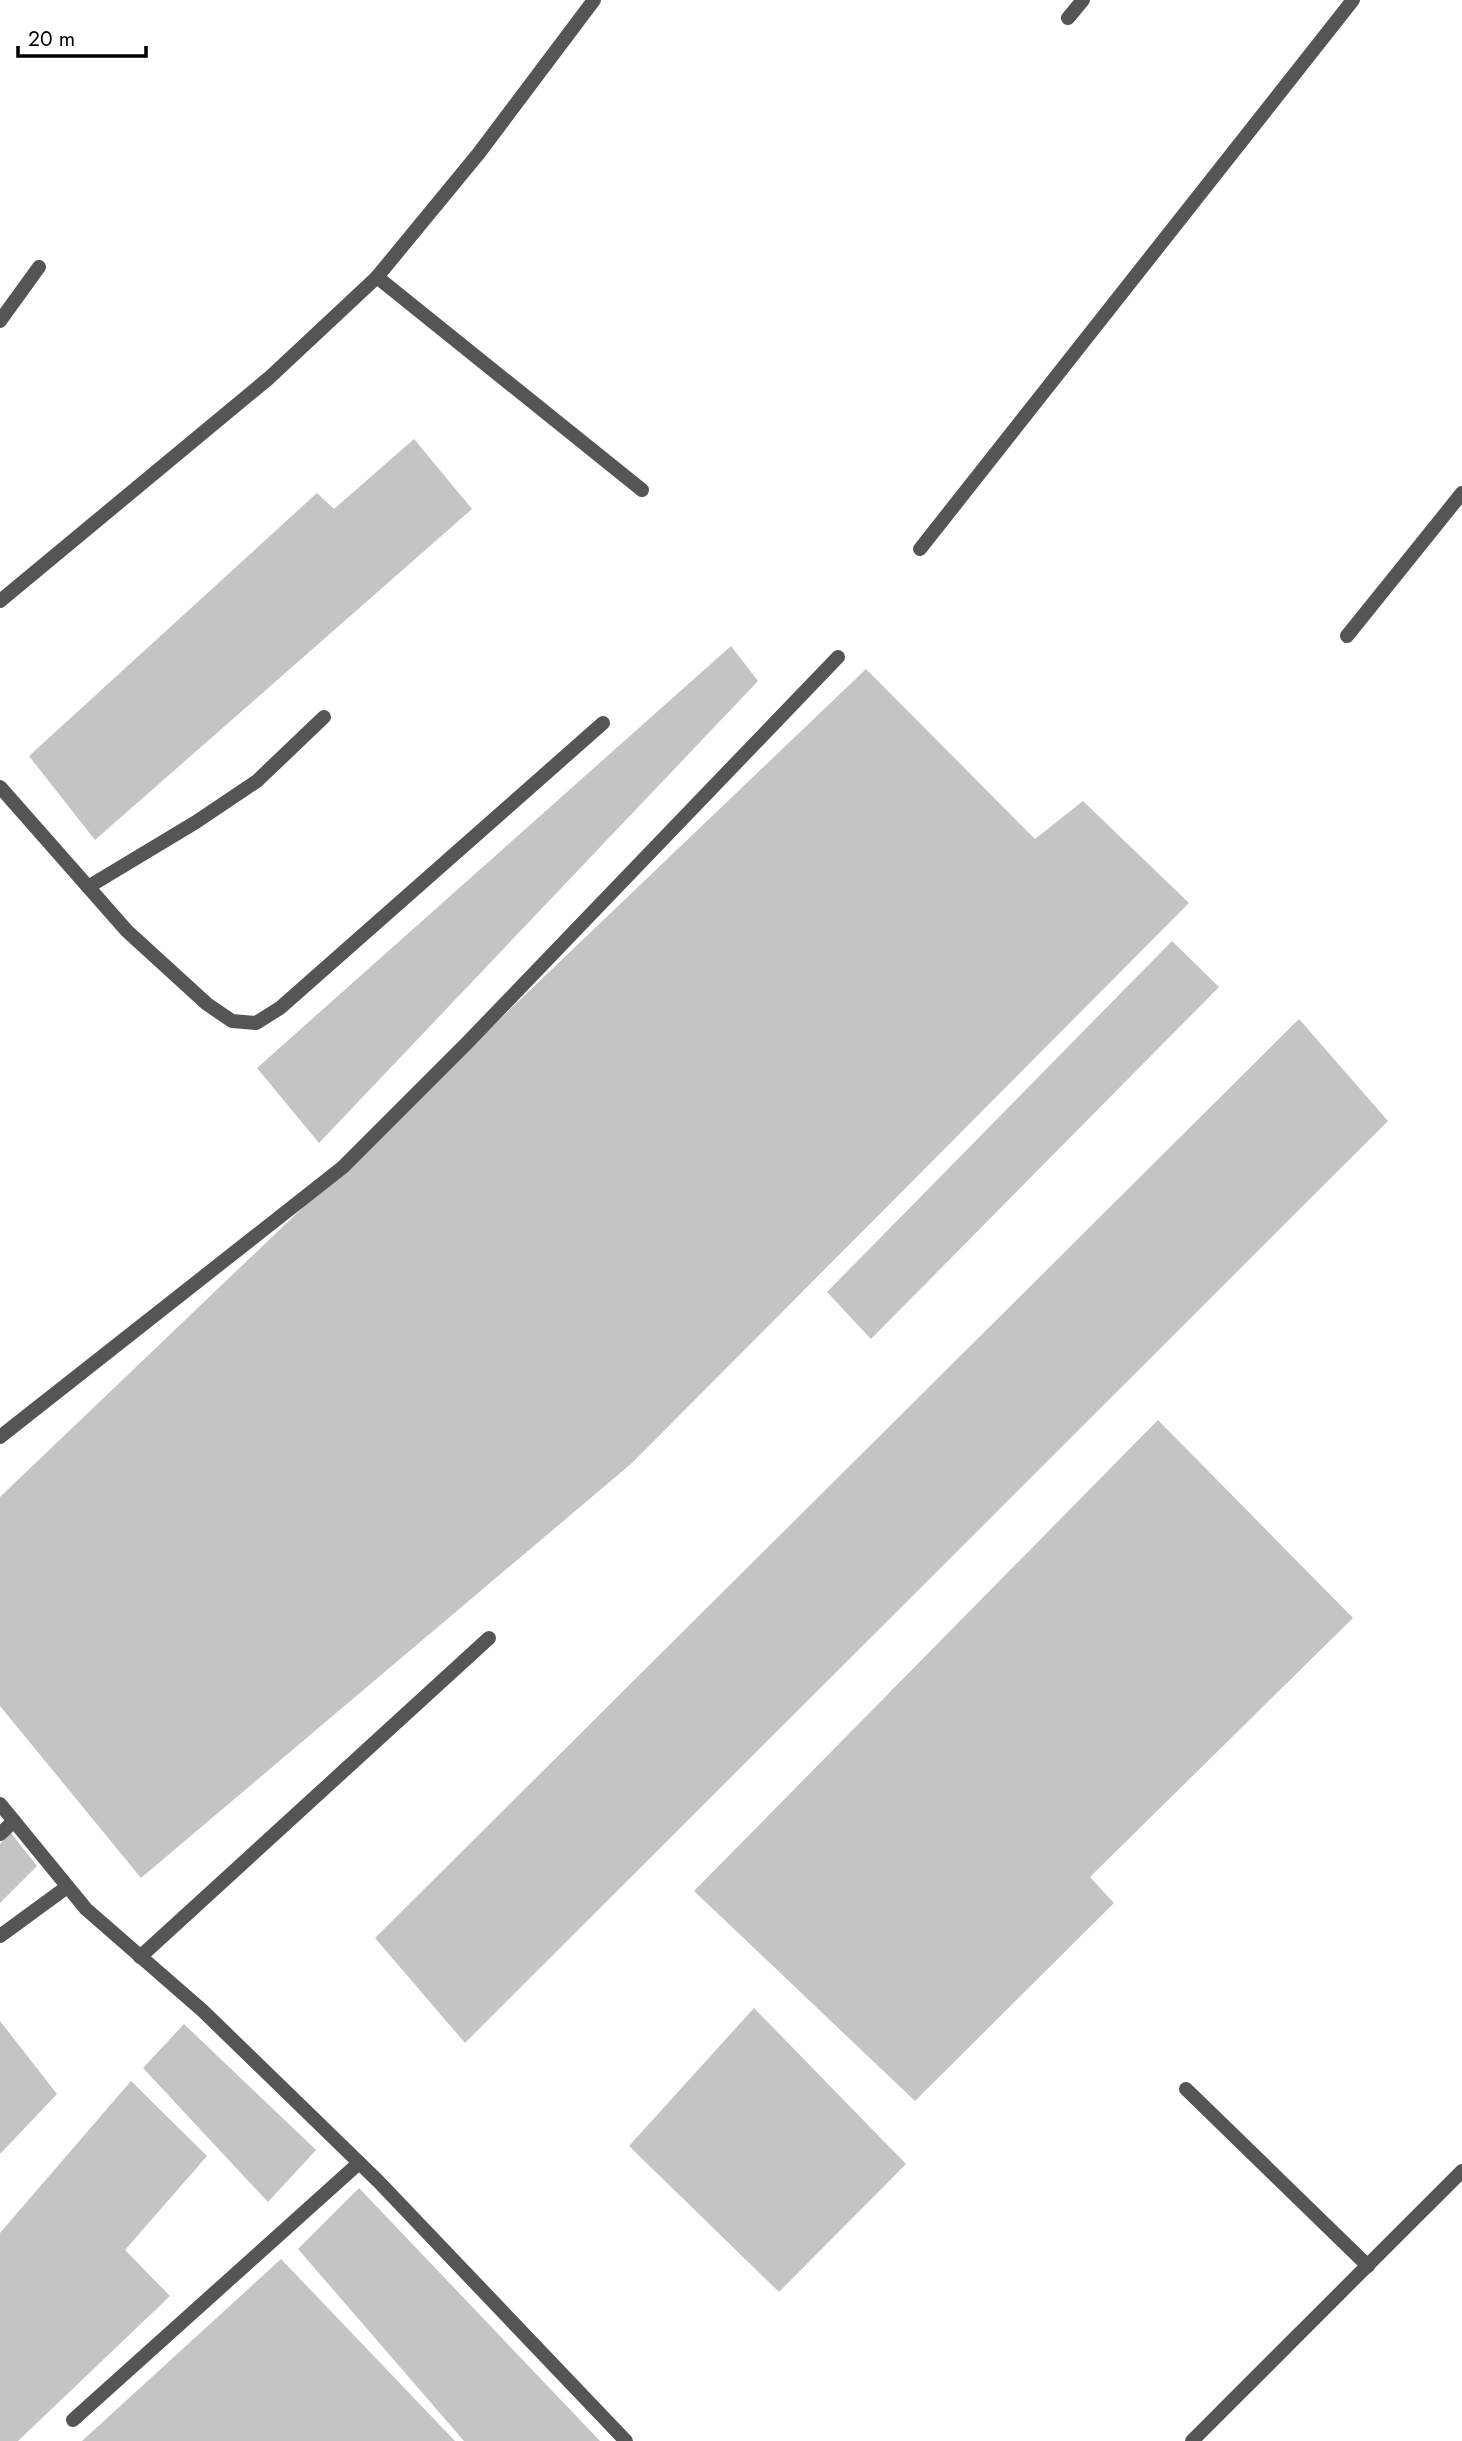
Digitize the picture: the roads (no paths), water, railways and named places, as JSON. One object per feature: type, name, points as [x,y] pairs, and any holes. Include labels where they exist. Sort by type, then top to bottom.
[{"type":"street","points":[[0,601],[269,378],[380,273],[479,153],[594,0]]},
{"type":"street","points":[[1068,18],[1083,0]]},
{"type":"street","points":[[920,549],[1353,0]]},
{"type":"street","points":[[0,321],[39,267]]},
{"type":"street","points":[[380,273],[642,490]]},
{"type":"street","points":[[1347,636],[1462,493]]},
{"type":"street","points":[[0,1437],[343,1167],[466,1044],[838,657]]},
{"type":"street","points":[[88,887],[196,822],[257,781],[324,717]]},
{"type":"street","points":[[0,788],[127,931],[207,1004],[232,1021],[256,1023],[280,1008],[603,723]]},
{"type":"street","points":[[140,1957],[489,1638]]},
{"type":"street","points":[[0,1804],[86,1909],[203,2011],[359,2163],[626,2441]]},
{"type":"street","points":[[0,1834],[13,1821]]},
{"type":"street","points":[[0,1936],[68,1887]]},
{"type":"street","points":[[1186,2089],[1368,2266]]},
{"type":"street","points":[[73,2420],[359,2163]]},
{"type":"street","points":[[1192,2441],[1462,2171]]}]
